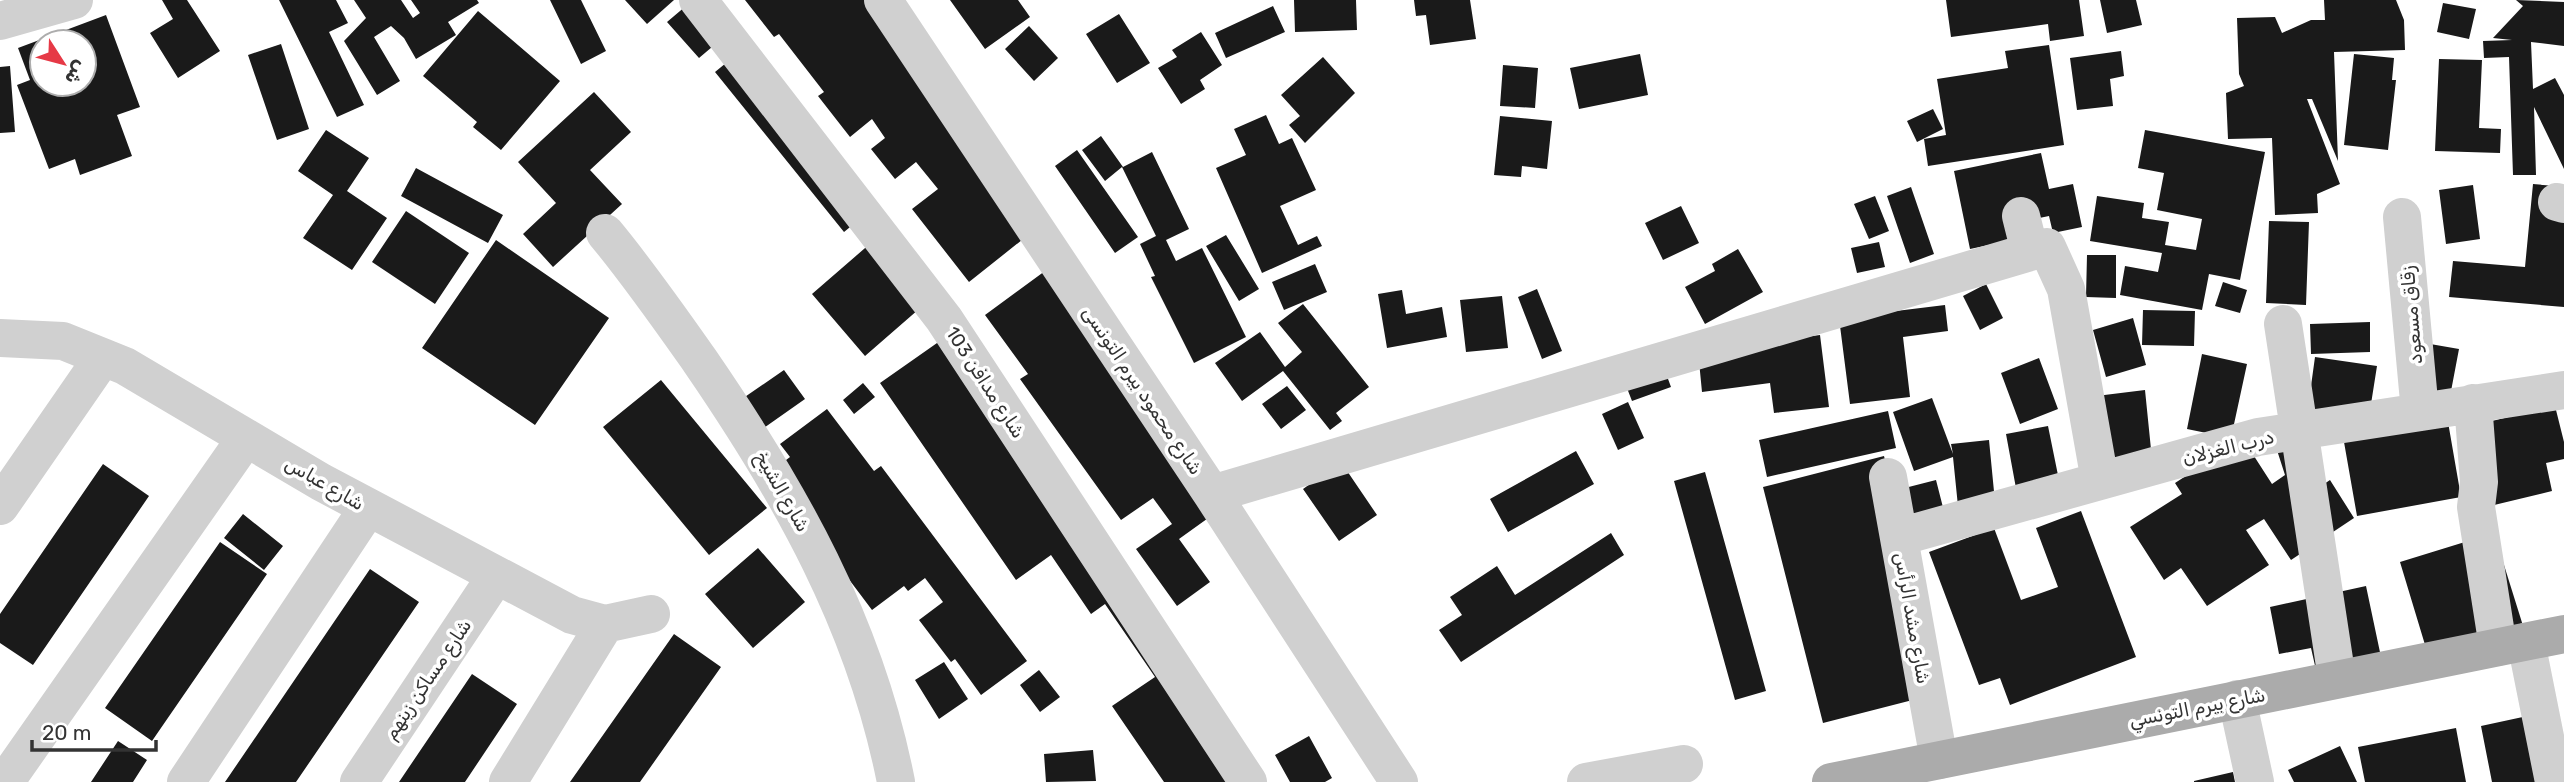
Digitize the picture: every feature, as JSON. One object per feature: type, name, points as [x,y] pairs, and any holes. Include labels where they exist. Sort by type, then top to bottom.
[{"type":"main road","name":"شارع بيرم التونسي","points":[[1830,782],[1928,768],[2237,699],[2564,634]]},
{"type":"street","points":[[0,21],[74,0]]},
{"type":"street","name":"شارع مدافن 103","points":[[698,0],[944,319],[1248,782]]},
{"type":"street","name":"شارع محمود بيرم التونسى","points":[[883,0],[1212,494],[1399,782]]},
{"type":"street","name":"زقاق مسعود","points":[[2402,217],[2420,412]]},
{"type":"street","name":"شارع الشيخ","points":[[605,233],[639,274],[745,426],[813,542],[863,657],[896,782]]},
{"type":"street","points":[[1212,494],[2025,234],[2047,247],[2066,289],[2100,481]]},
{"type":"street","points":[[2283,324],[2337,679]]},
{"type":"street","name":"شارع عباس","points":[[0,338],[63,341],[125,366],[368,508],[572,615],[606,624],[651,614]]},
{"type":"street","points":[[0,506],[103,358]]},
{"type":"street","name":"درب الغزلان","points":[[1899,537],[2258,437],[2564,390]]},
{"type":"street","points":[[2473,403],[2479,482],[2476,507],[2512,645],[2554,782]]},
{"type":"street","points":[[5,782],[246,438]]},
{"type":"street","name":"شارع مشد الرأس","points":[[1888,477],[1899,537],[1928,768]]},
{"type":"street","points":[[186,782],[368,508]]},
{"type":"street","name":"شارع مساكن زينهم","points":[[359,782],[496,576]]},
{"type":"street","points":[[508,782],[606,624]]},
{"type":"street","points":[[2237,699],[2255,782]]},
{"type":"street","points":[[1586,782],[1684,764]]},
{"type":"building","points":[[162,0],[187,0],[220,51],[178,78],[150,33],[173,19]]},
{"type":"building","points":[[279,0],[336,0],[348,23],[329,32],[364,105],[337,117]]},
{"type":"building","points":[[354,0],[401,0],[413,18],[420,13],[411,0],[477,0],[479,3],[448,22],[456,35],[416,59],[404,38],[391,26],[374,37],[400,81],[377,95],[344,41],[366,18]]},
{"type":"building","points":[[550,0],[581,0],[606,51],[581,64]]},
{"type":"building","points":[[625,0],[674,0],[647,24]]},
{"type":"building","points":[[693,0],[738,25],[699,58],[667,22]]},
{"type":"building","points":[[745,0],[867,0],[1042,224],[969,282],[912,209],[938,189],[916,162],[895,179],[871,149],[885,138],[872,119],[850,137],[818,96],[824,92],[779,34],[774,37]]},
{"type":"building","points":[[950,0],[1018,0],[1030,17],[985,49]]},
{"type":"building","points":[[1294,0],[1356,0],[1357,30],[1295,32]]},
{"type":"building","points":[[1414,0],[1470,0],[1476,39],[1430,45],[1426,15],[1416,16]]},
{"type":"building","points":[[1946,0],[2079,0],[2084,36],[2050,41],[2048,24],[1951,37]]},
{"type":"building","points":[[2100,0],[2136,0],[2142,25],[2107,33]]},
{"type":"building","points":[[2324,0],[2396,0],[2404,20],[2405,50],[2334,52],[2338,161],[2312,99],[2307,99],[2340,184],[2317,194],[2318,213],[2275,215],[2272,138],[2228,139],[2226,93],[2244,86],[2239,74],[2237,18],[2275,17],[2282,33],[2311,20],[2325,20]]},
{"type":"building","points":[[2516,0],[2564,2],[2564,46],[2531,42],[2533,89],[2555,78],[2564,95],[2564,169],[2534,107],[2536,175],[2513,175],[2509,57],[2484,58],[2483,41],[2512,40],[2493,38],[2523,6]]},
{"type":"building","points":[[2443,3],[2476,9],[2469,39],[2437,32]]},
{"type":"building","points":[[1273,6],[1285,32],[1226,58],[1215,33]]},
{"type":"building","points":[[478,11],[560,81],[501,150],[473,127],[477,122],[423,76]]},
{"type":"building","points":[[1119,14],[1150,63],[1117,83],[1086,34]]},
{"type":"building","points":[[106,15],[140,107],[117,115],[132,156],[80,175],[75,159],[49,169],[17,85],[28,81],[28,98],[98,98],[98,28],[71,28]]},
{"type":"building","points":[[1029,26],[1058,58],[1034,81],[1005,49]]},
{"type":"building","points":[[1201,32],[1222,65],[1200,80],[1205,89],[1181,104],[1158,68],[1177,57],[1172,50]]},
{"type":"building","points":[[28,44],[28,75],[18,48]]},
{"type":"building","points":[[281,44],[309,129],[277,140],[248,55]]},
{"type":"building","points":[[748,45],[877,205],[844,232],[715,72]]},
{"type":"building","points":[[2049,45],[2064,145],[1928,166],[1924,139],[1946,135],[1937,79],[2008,68],[2005,51]]},
{"type":"building","points":[[2121,51],[2124,76],[2110,79],[2113,106],[2077,110],[2070,58]]},
{"type":"building","points":[[1640,54],[1648,95],[1579,109],[1570,68]]},
{"type":"building","points":[[2354,54],[2394,58],[2392,80],[2396,80],[2388,150],[2344,145]]},
{"type":"building","points":[[1323,57],[1355,93],[1305,143],[1289,125],[1300,116],[1281,95]]},
{"type":"building","points":[[2439,59],[2482,60],[2479,128],[2501,129],[2500,153],[2435,151]]},
{"type":"building","points":[[1503,65],[1538,68],[1535,108],[1500,106]]},
{"type":"building","points":[[10,66],[15,132],[0,133],[0,67]]},
{"type":"building","points":[[594,92],[631,132],[590,170],[622,204],[553,267],[523,234],[556,203],[518,162]]},
{"type":"building","points":[[1933,109],[1943,129],[1917,142],[1907,121]]},
{"type":"building","points":[[1266,115],[1279,144],[1292,138],[1316,190],[1280,206],[1298,245],[1317,236],[1322,246],[1262,273],[1216,168],[1246,155],[1234,129]]},
{"type":"building","points":[[1500,116],[1552,121],[1547,169],[1522,166],[1521,177],[1494,175]]},
{"type":"building","points":[[326,130],[369,158],[347,191],[387,218],[352,270],[303,238],[333,195],[298,171]]},
{"type":"building","points":[[2145,130],[2265,152],[2240,280],[2209,274],[2202,310],[2120,295],[2125,266],[2158,272],[2162,253],[2090,241],[2097,196],[2144,203],[2142,218],[2169,222],[2165,245],[2196,250],[2202,219],[2157,210],[2164,173],[2138,168]]},
{"type":"building","points":[[1101,136],[1123,167],[1152,152],[1189,229],[1166,240],[1176,261],[1202,248],[1246,337],[1194,363],[1151,277],[1155,276],[1140,244],[1156,236],[1122,167],[1105,181],[1082,150]]},
{"type":"building","points":[[1077,150],[1138,237],[1115,253],[1055,166]]},
{"type":"building","points":[[2041,153],[2049,189],[2073,184],[2082,227],[2053,233],[2049,216],[2014,223],[2017,239],[1970,249],[1954,171]]},
{"type":"building","points":[[416,168],[503,215],[488,243],[401,196]]},
{"type":"building","points":[[2533,184],[2555,186],[2564,205],[2564,307],[2449,297],[2453,261],[2525,267]]},
{"type":"building","points":[[2473,185],[2480,239],[2446,244],[2439,190]]},
{"type":"building","points":[[1911,187],[1934,254],[1910,263],[1887,196]]},
{"type":"building","points":[[1875,196],[1889,231],[1869,239],[1854,204]]},
{"type":"building","points":[[1681,206],[1699,243],[1663,260],[1645,223]]},
{"type":"building","points":[[406,211],[469,253],[435,304],[372,262]]},
{"type":"building","points":[[2269,221],[2309,222],[2306,305],[2266,303]]},
{"type":"building","points":[[1226,235],[1259,289],[1239,301],[1206,246]]},
{"type":"building","points":[[496,240],[609,318],[535,425],[422,348]]},
{"type":"building","points":[[872,242],[942,289],[865,356],[812,294]]},
{"type":"building","points":[[1879,242],[1885,267],[1857,273],[1851,248]]},
{"type":"building","points":[[1738,249],[1763,292],[1705,324],[1685,287],[1715,271],[1712,264]]},
{"type":"building","points":[[2087,255],[2116,255],[2116,298],[2086,297]]},
{"type":"building","points":[[1315,264],[1327,292],[1284,310],[1272,282]]},
{"type":"building","points":[[1045,271],[1218,511],[1179,539],[1210,582],[1177,606],[1136,549],[1172,524],[1153,498],[1121,520],[1020,379],[1028,374],[985,315]]},
{"type":"building","points":[[2223,282],[2247,290],[2240,313],[2215,306]]},
{"type":"building","points":[[1986,284],[2003,318],[1980,330],[1963,296]]},
{"type":"building","points":[[1537,289],[1562,351],[1542,359],[1518,297]]},
{"type":"building","points":[[1402,290],[1406,314],[1442,307],[1447,337],[1387,348],[1378,294]]},
{"type":"building","points":[[1502,296],[1508,348],[1466,352],[1460,300]]},
{"type":"building","points":[[1303,304],[1369,387],[1336,413],[1342,421],[1330,430],[1283,371],[1242,401],[1215,363],[1260,332],[1285,367],[1302,352],[1278,323]]},
{"type":"building","points":[[1945,305],[1948,331],[1903,337],[1910,397],[1850,404],[1839,318]]},
{"type":"building","points":[[2143,310],[2195,311],[2194,346],[2142,345]]},
{"type":"building","points":[[2133,318],[2146,365],[2106,377],[2093,330]]},
{"type":"building","points":[[2370,322],[2370,352],[2311,354],[2310,324]]},
{"type":"building","points":[[957,329],[1259,782],[1164,782],[1112,706],[1155,677],[1105,604],[1091,614],[1051,555],[1016,580],[880,383]]},
{"type":"building","points":[[1820,335],[1829,407],[1774,413],[1770,383],[1702,392],[1698,351]]},
{"type":"building","points":[[2413,341],[2459,349],[2448,407],[2403,399]]},
{"type":"building","points":[[2202,354],[2247,364],[2231,438],[2187,429]]},
{"type":"building","points":[[2315,357],[2377,366],[2368,423],[2307,415]]},
{"type":"building","points":[[2039,358],[2058,409],[2020,424],[2001,373]]},
{"type":"building","points":[[1664,368],[1671,387],[1632,401],[1625,383]]},
{"type":"building","points":[[784,370],[805,399],[744,442],[723,412]]},
{"type":"building","points":[[661,380],[767,508],[709,555],[603,427]]},
{"type":"building","points":[[863,383],[875,397],[854,414],[843,400]]},
{"type":"building","points":[[1287,386],[1306,410],[1281,429],[1262,404]]},
{"type":"building","points":[[2145,390],[2153,469],[2081,476],[2072,399]]},
{"type":"building","points":[[1932,398],[1953,454],[1951,444],[1989,440],[1996,512],[1959,516],[1953,457],[1914,471],[1893,412]]},
{"type":"building","points":[[1628,402],[1644,438],[1618,450],[1602,414]]},
{"type":"building","points":[[2555,406],[2564,442],[2564,459],[2546,463],[2552,491],[2490,506],[2471,426]]},
{"type":"building","points":[[827,409],[874,471],[881,466],[1027,661],[981,695],[955,659],[951,662],[919,620],[943,602],[925,578],[908,591],[904,586],[872,610],[769,473],[790,457],[780,444]]},
{"type":"building","points":[[1888,411],[1896,448],[1767,477],[1759,440]]},
{"type":"building","points":[[2448,422],[2461,497],[2357,516],[2344,442]]},
{"type":"building","points":[[2048,426],[2061,490],[2018,499],[2006,434]]},
{"type":"building","points":[[2299,437],[2312,492],[2330,480],[2354,518],[2291,560],[2264,519],[2246,530],[2269,565],[2207,606],[2181,568],[2164,580],[2130,527],[2182,494],[2175,483],[2243,439],[2272,484],[2285,475],[2275,444]]},
{"type":"building","points":[[1576,451],[1594,484],[1508,532],[1490,499]]},
{"type":"building","points":[[1884,456],[1893,491],[1936,480],[1948,527],[1898,540],[1936,694],[1823,723],[1763,487]]},
{"type":"building","points":[[1341,462],[1377,515],[1339,541],[1303,489]]},
{"type":"building","points":[[103,464],[149,496],[33,665],[0,643],[0,614]]},
{"type":"building","points":[[1705,472],[1766,691],[1735,700],[1674,481]]},
{"type":"building","points":[[2081,511],[2136,657],[2010,705],[2000,678],[1979,685],[1929,552],[1994,528],[2021,600],[2058,587],[2036,528]]},
{"type":"building","points":[[243,514],[283,546],[264,570],[224,538]]},
{"type":"building","points":[[1611,533],[1624,555],[1461,662],[1439,630],[1462,615],[1450,597],[1497,566],[1515,595]]},
{"type":"building","points":[[2494,533],[2524,629],[2429,658],[2400,562]]},
{"type":"building","points":[[220,542],[267,574],[152,741],[105,708]]},
{"type":"building","points":[[758,548],[805,602],[753,648],[705,594]]},
{"type":"building","points":[[370,569],[419,602],[296,782],[225,782]]},
{"type":"building","points":[[2366,586],[2381,657],[2316,670],[2311,648],[2279,654],[2270,607]]},
{"type":"building","points":[[674,634],[721,667],[640,782],[570,782]]},
{"type":"building","points":[[944,662],[968,699],[939,719],[915,680]]},
{"type":"building","points":[[1039,670],[1060,697],[1040,712],[1020,685]]},
{"type":"building","points":[[472,674],[517,704],[465,782],[399,782]]},
{"type":"building","points":[[2532,715],[2564,782],[2492,782],[2481,726]]},
{"type":"building","points":[[2456,728],[2466,782],[2365,782],[2358,747]]},
{"type":"building","points":[[1309,736],[1332,778],[1325,782],[1290,782],[1275,755]]},
{"type":"building","points":[[118,741],[147,760],[133,782],[91,782]]},
{"type":"building","points":[[2340,746],[2357,782],[2294,782],[2288,770]]},
{"type":"building","points":[[1093,750],[1096,781],[1046,782],[1044,754]]},
{"type":"building","points":[[2233,772],[2235,782],[2194,782],[2194,781]]}]
